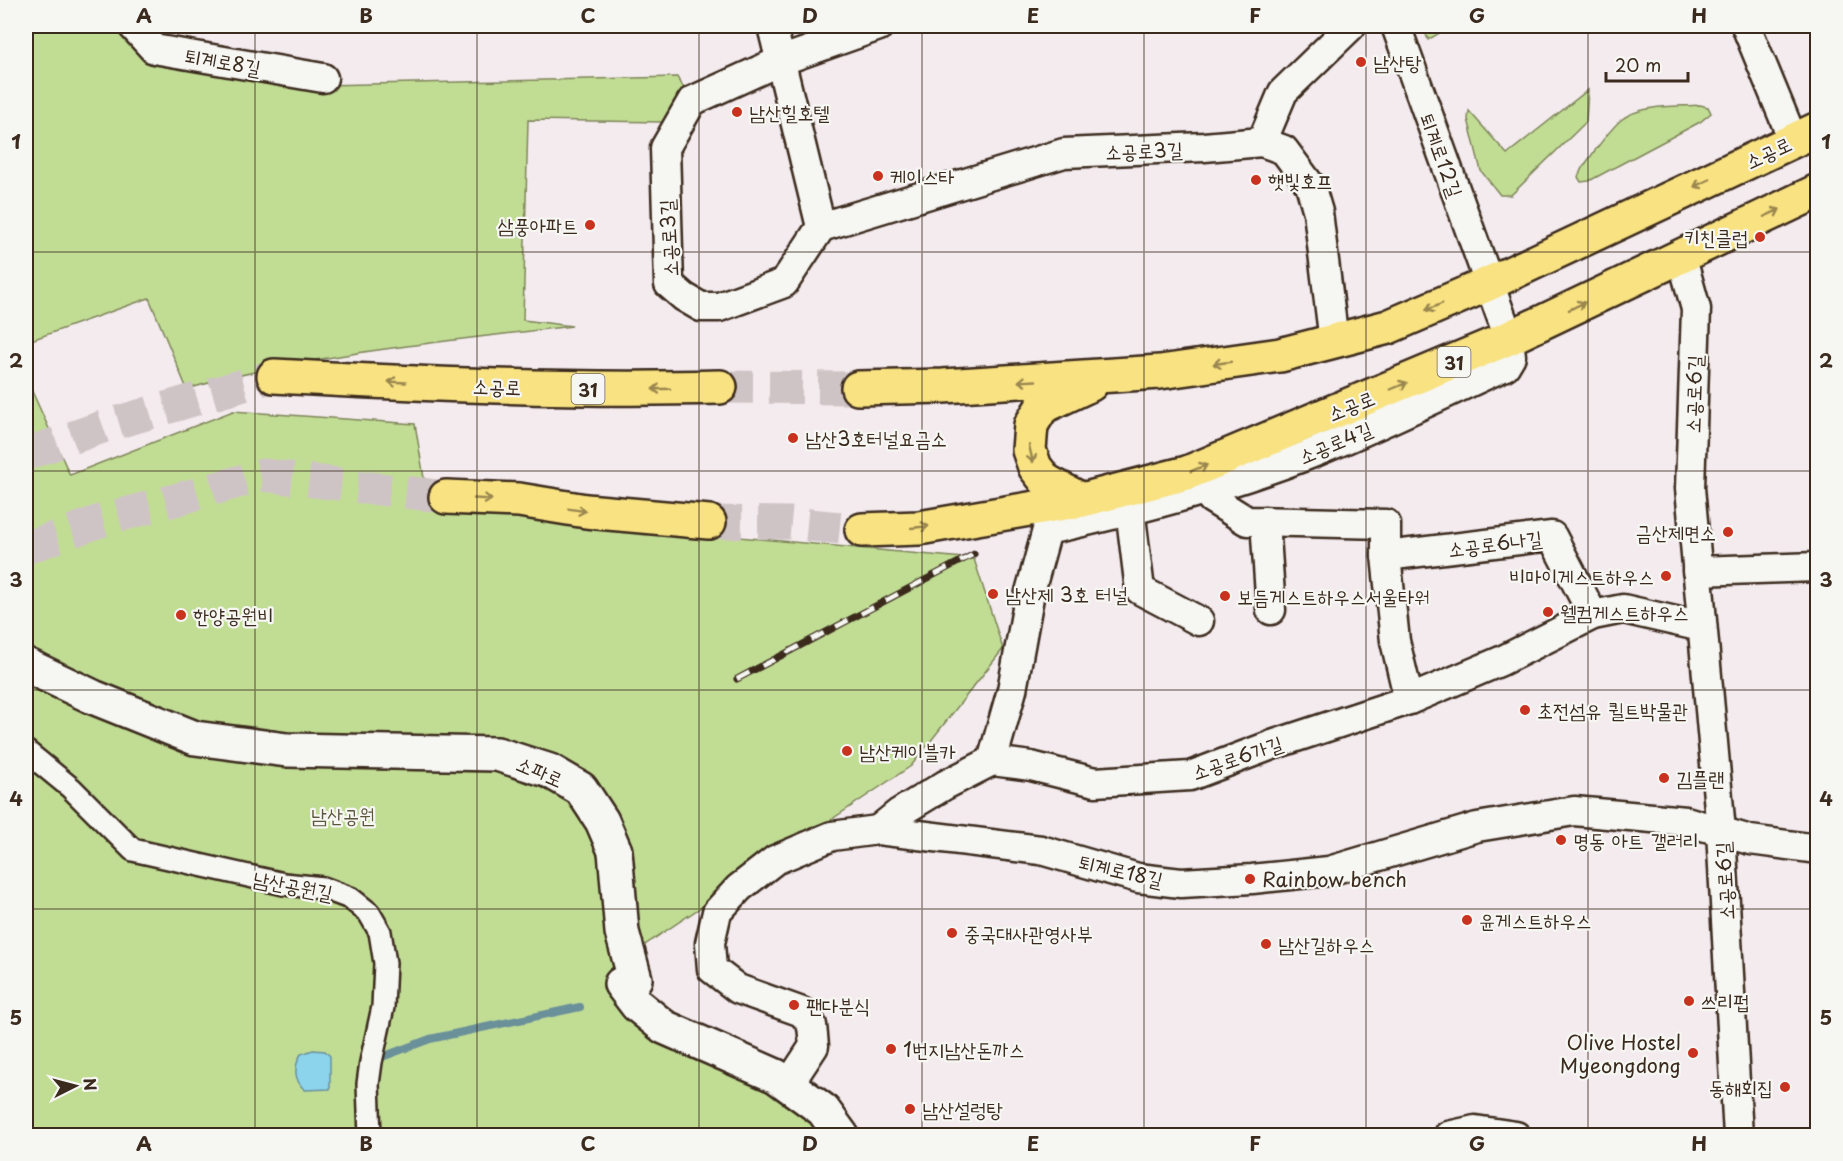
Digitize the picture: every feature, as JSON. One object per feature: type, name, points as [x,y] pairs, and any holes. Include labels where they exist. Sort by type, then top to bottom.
[{"type":"main road","name":"소공로","points":[[858,387],[943,386],[1160,372],[1280,355],[1334,342],[1388,327],[1488,284],[1805,135]]},
{"type":"main road","name":"소공로","points":[[861,530],[919,528],[1082,500],[1187,473],[1509,338],[1681,255],[1816,195]]},
{"type":"main road","name":"소공로","points":[[274,376],[625,390],[720,387]]},
{"type":"main road","points":[[1082,500],[1046,481],[1035,467],[1029,450],[1031,425],[1042,407],[1106,376]]},
{"type":"main road","points":[[446,497],[519,500],[586,511],[709,522]]},
{"type":"street","name":"퇴계로8길","points":[[133,26],[154,49],[323,78]]},
{"type":"street","points":[[772,26],[821,227]]},
{"type":"street","points":[[780,61],[879,26]]},
{"type":"street","points":[[1334,342],[1318,212],[1310,185],[1284,150],[1262,142],[1282,92],[1351,26]]},
{"type":"street","name":"퇴계로12길","points":[[1396,26],[1509,338]]},
{"type":"street","points":[[1746,26],[1805,135]]},
{"type":"street","name":"소공로3길","points":[[780,61],[692,101],[665,148],[669,284],[684,297],[701,307],[719,308],[784,284],[821,227],[1064,153],[1262,142]]},
{"type":"street","name":"소공로6길","points":[[1681,255],[1696,309],[1690,488],[1721,831],[1738,1136]]},
{"type":"street","name":"소공로4길","points":[[992,761],[1012,690],[1030,592],[1047,530],[1098,519],[1204,490],[1305,456],[1505,366],[1511,356],[1509,338]]},
{"type":"street","points":[[1204,490],[1212,500],[1247,521],[1386,524],[1386,556],[1395,641],[1409,700]]},
{"type":"street","points":[[1130,509],[1140,590],[1199,621]]},
{"type":"street","points":[[1264,521],[1271,610]]},
{"type":"street","name":"소공로6나길","points":[[1386,556],[1552,536],[1593,615]]},
{"type":"street","points":[[1697,571],[1818,567]]},
{"type":"street","points":[[1593,615],[1623,609],[1702,627]]},
{"type":"street","name":"소공로6가길","points":[[992,761],[1031,766],[1095,782],[1190,776],[1272,745],[1409,700],[1501,661],[1593,615]]},
{"type":"street","name":"소파로","points":[[26,665],[93,697],[195,738],[287,750],[497,754],[550,771],[581,789],[602,821],[615,851],[622,932],[635,979],[621,984],[626,991],[664,1028],[776,1076],[789,1084],[823,1110],[842,1136]]},
{"type":"street","name":"남산공원길","points":[[26,751],[71,788],[133,850],[284,884],[322,888],[350,898],[369,912],[380,932],[385,963],[383,1007],[368,1083],[370,1136]]},
{"type":"street","points":[[878,830],[899,813],[945,785],[992,761]]},
{"type":"street","name":"퇴계로18길","points":[[789,1084],[813,1046],[812,1025],[802,1012],[738,988],[712,969],[710,943],[717,912],[739,888],[775,860],[832,836],[878,830],[1041,850],[1138,878],[1181,883],[1329,871],[1477,826],[1574,811],[1686,821],[1750,840],[1818,849]]},
{"type":"street","points":[[1449,1136],[1475,1130],[1516,1136]]},
{"type":"green space","points":[[26,26],[119,26],[144,55],[324,85],[677,77],[686,91],[663,122],[528,120],[523,320],[572,326],[330,357],[187,389],[149,298],[26,342]]},
{"type":"green space","points":[[1423,26],[1451,26],[1428,40]]},
{"type":"green space","points":[[1588,90],[1586,122],[1511,195],[1500,195],[1481,171],[1468,119],[1469,111],[1507,154]]},
{"type":"green space","points":[[1700,105],[1708,107],[1711,113],[1700,122],[1589,181],[1581,182],[1578,177],[1582,168],[1621,120],[1638,111],[1648,109]]},
{"type":"green space","name":"남산공원","points":[[26,378],[70,475],[233,411],[415,424],[429,508],[974,559],[1003,649],[911,766],[630,955],[621,984],[842,1135],[26,1135]]},
{"type":"water","points":[[313,1050],[325,1051],[330,1056],[330,1089],[305,1090],[298,1082],[296,1068],[301,1054]]},
{"type":"waterway","points":[[374,1060],[430,1039],[580,1007]]},
{"type":"tunnel","points":[[26,454],[105,426],[274,376]]},
{"type":"tunnel","points":[[720,387],[858,388]]},
{"type":"tunnel","points":[[26,548],[97,522],[263,475],[446,497]]},
{"type":"tunnel","points":[[709,522],[789,523],[862,530]]},
{"type":"railway","points":[[737,679],[974,554]]},
{"type":"place","name":"남산탕","points":[[1361,62]]},
{"type":"place","name":"남산힐호텔","points":[[737,112]]},
{"type":"place","name":"케이스타","points":[[878,176]]},
{"type":"place","name":"햇빛호프","points":[[1256,180]]},
{"type":"place","name":"삼풍아파트","points":[[590,225]]},
{"type":"place","name":"키친클럽","points":[[1760,237]]},
{"type":"place","name":"남산3호터널요금소","points":[[793,438]]},
{"type":"place","name":"금산제면소","points":[[1728,532]]},
{"type":"place","name":"비마이게스트하우스","points":[[1666,576]]},
{"type":"place","name":"남산제 3호 터널","points":[[993,594]]},
{"type":"place","name":"보듬게스트하우스서울타워","points":[[1225,596]]},
{"type":"place","name":"웰컴게스트하우스","points":[[1548,612]]},
{"type":"place","name":"한양공원비","points":[[181,615]]},
{"type":"place","name":"초전섬유 퀼트박물관","points":[[1525,710]]},
{"type":"place","name":"남산케이블카","points":[[847,751]]},
{"type":"place","name":"김플랜","points":[[1664,778]]},
{"type":"place","name":"명동 아트 갤러리","points":[[1561,840]]},
{"type":"place","name":"Rainbow bench","points":[[1250,879]]},
{"type":"place","name":"윤게스트하우스","points":[[1467,920]]},
{"type":"place","name":"중국대사관영사부","points":[[952,933]]},
{"type":"place","name":"남산길하우스","points":[[1266,944]]},
{"type":"place","name":"쓰리펍","points":[[1689,1001]]},
{"type":"place","name":"팬다분식","points":[[794,1005]]},
{"type":"place","name":"1번지남산돈까스","points":[[891,1049]]},
{"type":"place","name":"Olive Hostel Myeongdong","points":[[1693,1053]]},
{"type":"place","name":"동해회집","points":[[1785,1087]]},
{"type":"place","name":"남산설렁탕","points":[[910,1109]]}]
